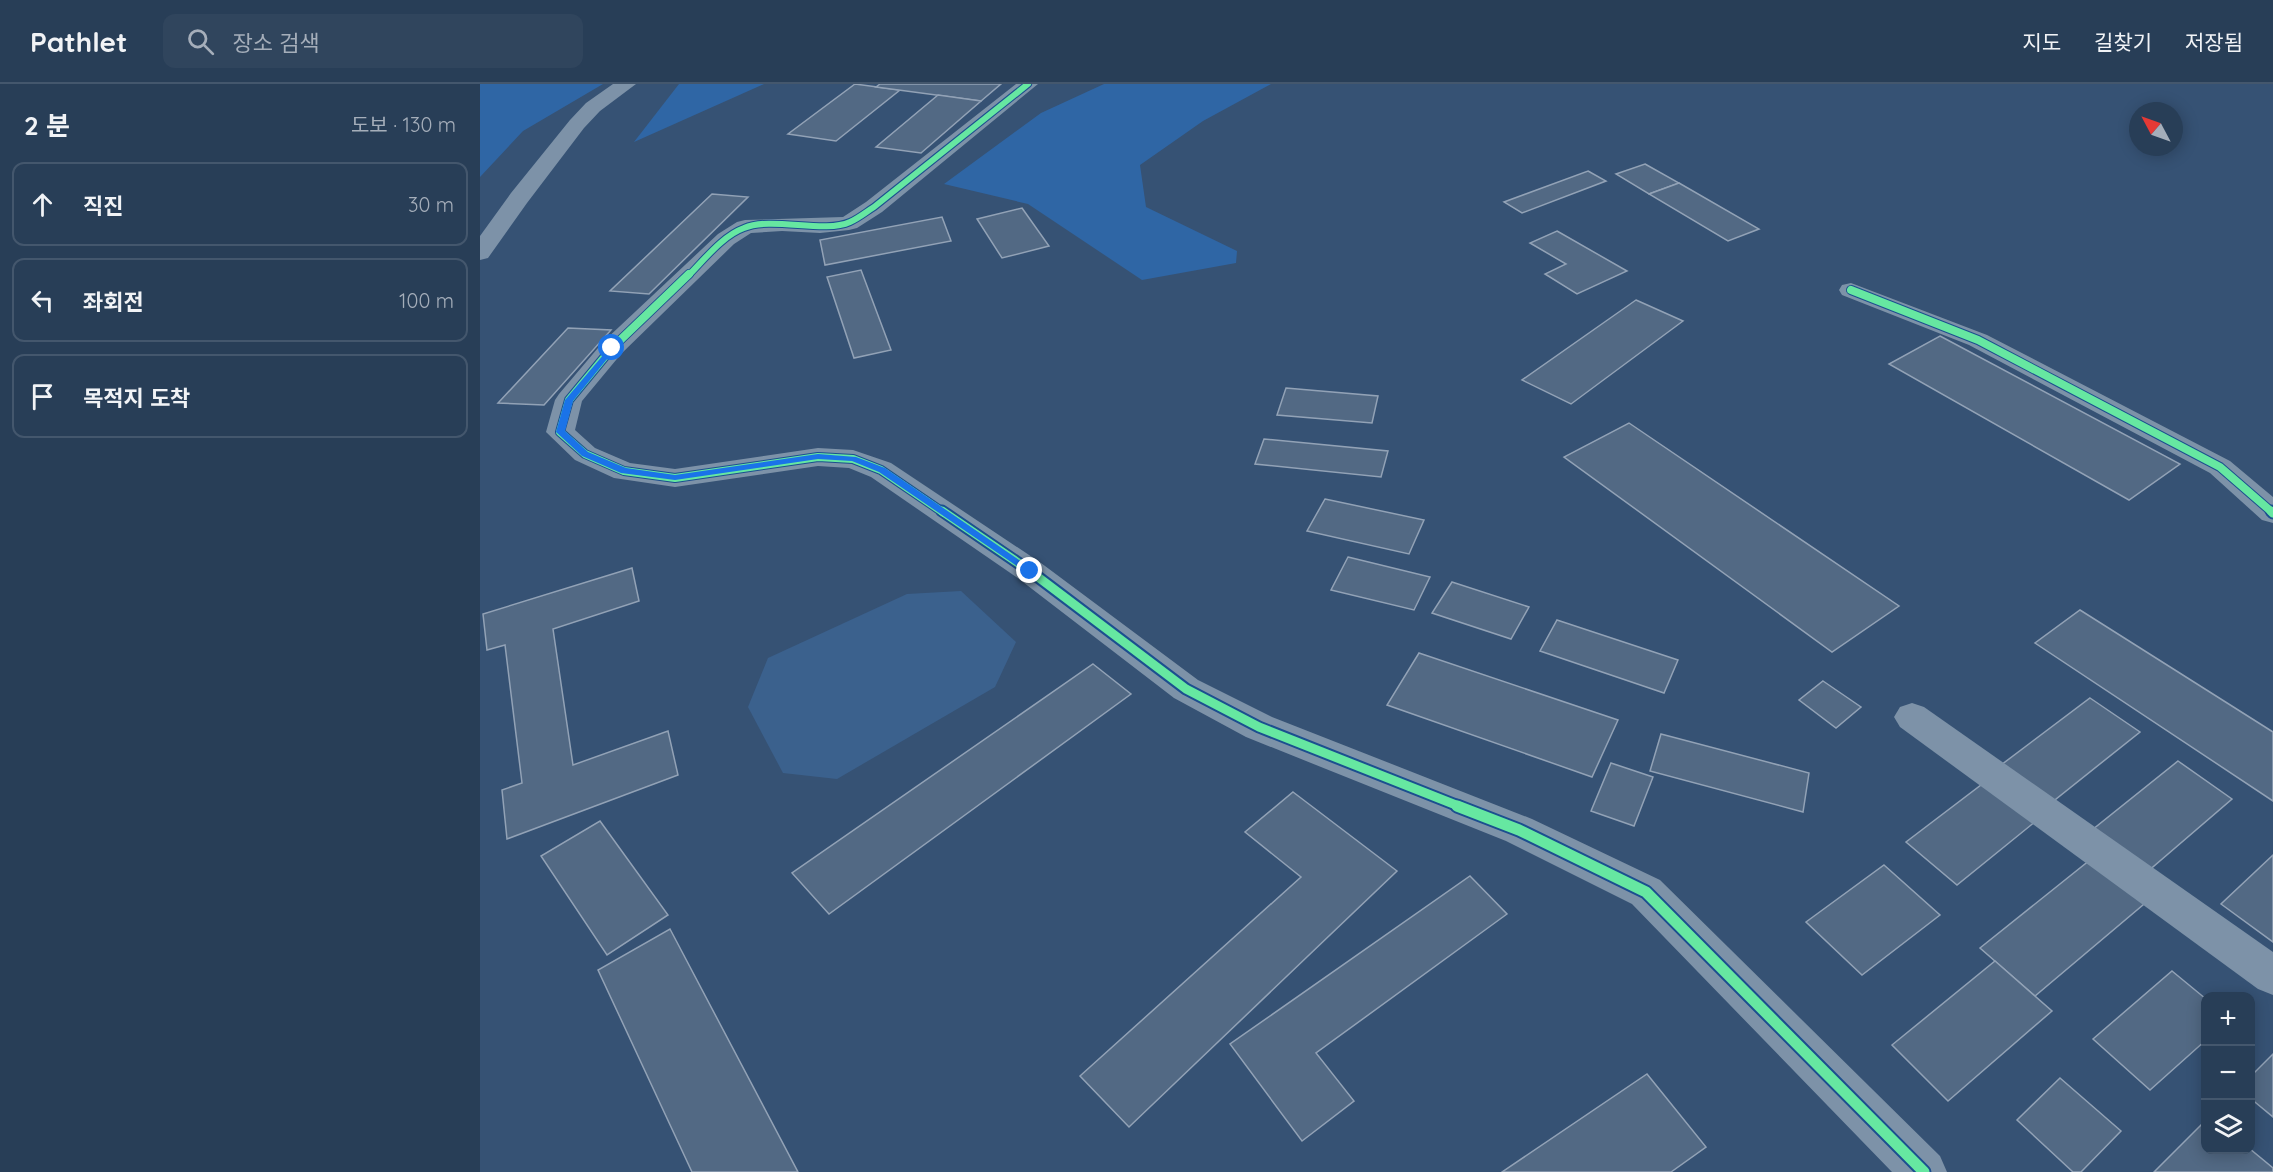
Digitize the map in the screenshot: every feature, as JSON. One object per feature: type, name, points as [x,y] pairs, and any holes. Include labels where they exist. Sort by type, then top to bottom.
[{"type":"street","points":[[480,253],[519,198],[577,124],[593,107],[626,84]]},
{"type":"street","points":[[1028,84],[874,207],[849,223],[820,226],[782,224],[745,227],[726,239],[612,348],[569,400],[561,432],[585,454],[624,471],[675,478],[818,457],[853,459],[882,470],[1030,571],[1186,689],[1259,727],[1519,830],[1646,892],[1924,1172]]},
{"type":"street","points":[[1851,290],[1978,339],[2210,461],[2273,513]]},
{"type":"street","points":[[1912,717],[2273,976]]},
{"type":"shaded area","points":[[480,84],[603,84],[523,131],[480,177]]},
{"type":"shaded area","points":[[679,84],[764,84],[634,142]]},
{"type":"shaded area","points":[[1104,84],[1271,84],[1203,121],[1140,165],[1146,207],[1237,251],[1236,263],[1142,280],[1028,204],[944,184],[1041,113]]},
{"type":"shaded area","points":[[961,591],[1016,642],[995,687],[837,779],[783,773],[748,707],[768,658],[907,594]]},
{"type":"building","points":[[855,84],[900,90],[836,141],[788,134]]},
{"type":"building","points":[[880,84],[1001,84],[981,101],[876,87]]},
{"type":"building","points":[[938,95],[981,101],[921,153],[876,147]]},
{"type":"building","points":[[1645,164],[1679,183],[1649,194],[1616,174]]},
{"type":"building","points":[[1588,171],[1606,181],[1522,213],[1504,202]]},
{"type":"building","points":[[1679,183],[1759,229],[1728,241],[1649,194]]},
{"type":"building","points":[[712,194],[748,197],[649,294],[610,291]]},
{"type":"building","points":[[1022,208],[1049,246],[1002,258],[977,219]]},
{"type":"building","points":[[942,217],[951,241],[825,265],[820,240]]},
{"type":"building","points":[[1557,231],[1627,271],[1577,294],[1545,274],[1566,264],[1530,243]]},
{"type":"building","points":[[861,270],[891,350],[854,358],[827,277]]},
{"type":"building","points":[[1636,300],[1683,321],[1571,404],[1522,380]]},
{"type":"building","points":[[568,328],[611,330],[544,405],[498,403]]},
{"type":"building","points":[[1940,336],[2180,464],[2129,500],[1889,364]]},
{"type":"building","points":[[1286,388],[1378,396],[1372,423],[1277,415]]},
{"type":"building","points":[[1629,423],[1899,606],[1832,652],[1564,457]]},
{"type":"building","points":[[1264,439],[1388,451],[1381,477],[1255,464]]},
{"type":"building","points":[[1325,499],[1424,520],[1409,554],[1307,531]]},
{"type":"building","points":[[1348,557],[1430,577],[1414,610],[1331,590]]},
{"type":"building","points":[[632,568],[639,601],[553,629],[573,765],[668,731],[678,775],[507,839],[502,790],[522,783],[505,645],[487,650],[483,614]]},
{"type":"building","points":[[1452,582],[1529,607],[1511,639],[1432,613]]},
{"type":"building","points":[[2080,610],[2273,732],[2273,801],[2035,643]]},
{"type":"building","points":[[1557,620],[1678,660],[1664,693],[1540,651]]},
{"type":"building","points":[[1419,653],[1618,720],[1592,777],[1387,705]]},
{"type":"building","points":[[1093,664],[1131,694],[829,914],[792,873]]},
{"type":"building","points":[[1823,681],[1861,707],[1836,728],[1799,700]]},
{"type":"building","points":[[2090,698],[2140,732],[2051,803],[2001,765]]},
{"type":"building","points":[[1661,734],[1809,773],[1803,812],[1650,771]]},
{"type":"building","points":[[2178,761],[2232,799],[2147,872],[2092,830]]},
{"type":"building","points":[[1611,763],[1653,777],[1634,826],[1591,811]]},
{"type":"building","points":[[1985,782],[2036,821],[1957,885],[1906,842]]},
{"type":"building","points":[[1293,792],[1397,871],[1129,1127],[1080,1076],[1301,877],[1245,832]]},
{"type":"building","points":[[600,821],[668,915],[607,955],[541,856]]},
{"type":"building","points":[[2273,855],[2273,942],[2221,904]]},
{"type":"building","points":[[2095,856],[2150,899],[2035,996],[1980,948]]},
{"type":"building","points":[[1884,865],[1940,915],[1862,975],[1806,922]]},
{"type":"building","points":[[1470,876],[1507,914],[1316,1053],[1354,1101],[1302,1141],[1230,1044]]},
{"type":"building","points":[[670,929],[798,1172],[692,1172],[598,970]]},
{"type":"building","points":[[1995,961],[2052,1011],[1948,1101],[1892,1045]]},
{"type":"building","points":[[2172,971],[2201,995],[2201,1044],[2150,1090],[2093,1039]]},
{"type":"building","points":[[2273,1054],[2273,1117],[2255,1102],[2255,1072]]},
{"type":"building","points":[[1647,1074],[1706,1147],[1671,1172],[1502,1172]]},
{"type":"building","points":[[2060,1078],[2121,1131],[2081,1172],[2073,1172],[2017,1120]]},
{"type":"building","points":[[2201,1125],[2201,1154],[2255,1153],[2273,1168],[2273,1172],[2154,1172]]},
{"type":"cycle path","points":[[1028,84],[874,207],[849,223],[820,226],[782,224],[745,227],[726,239],[612,348],[569,400],[560,432],[585,454],[624,471],[675,478],[818,457],[853,459],[881,470],[1030,571],[1186,689],[1259,727],[1519,830],[1646,892],[1924,1172]]},
{"type":"cycle path","points":[[1851,290],[1978,340],[2220,467],[2273,513]]},
{"type":"route","points":[[612,348],[569,400],[561,432],[585,454],[624,471],[675,478],[818,457],[853,459],[882,470],[1030,571]]}]
